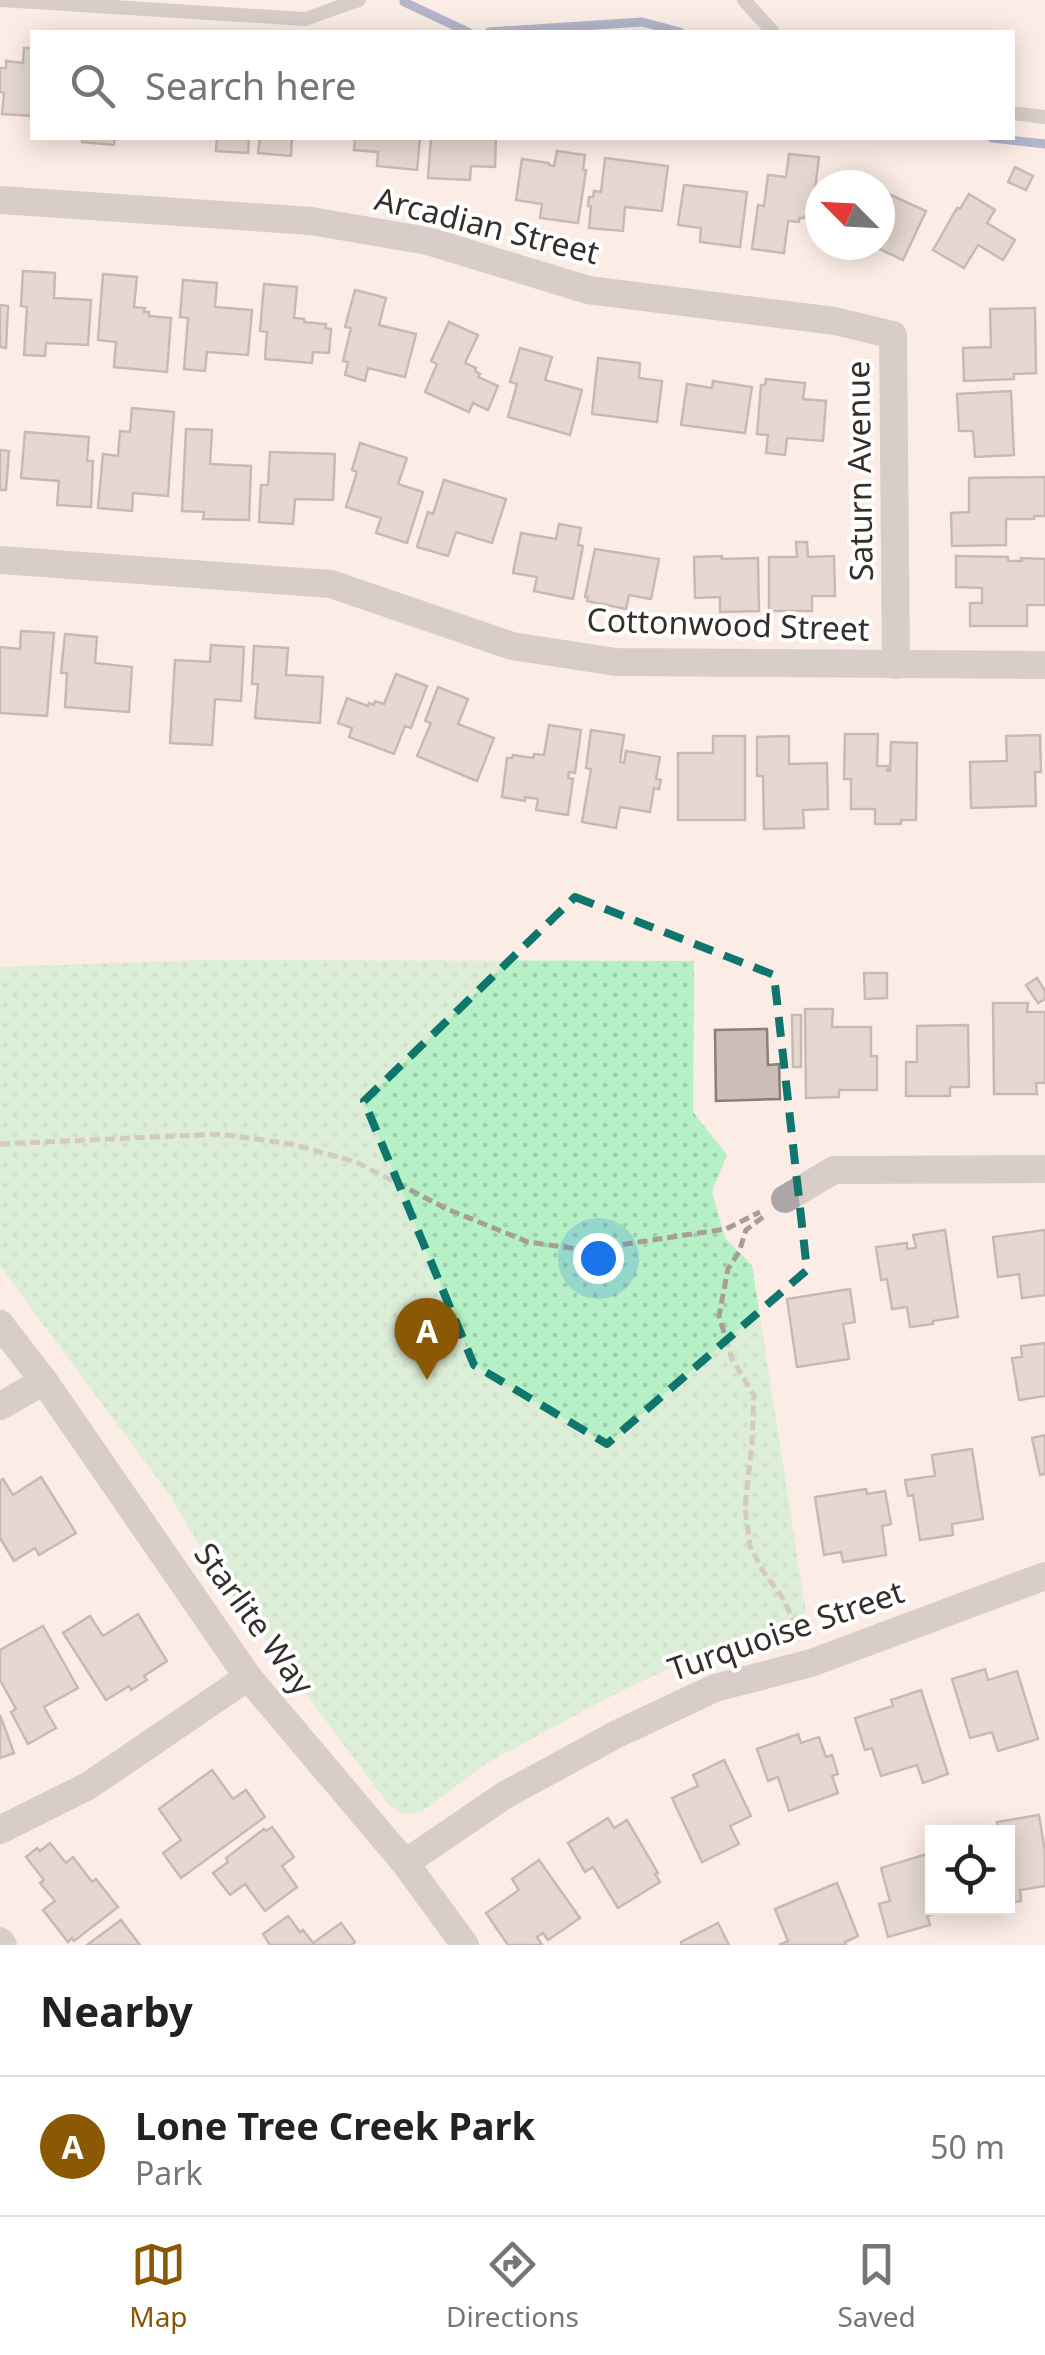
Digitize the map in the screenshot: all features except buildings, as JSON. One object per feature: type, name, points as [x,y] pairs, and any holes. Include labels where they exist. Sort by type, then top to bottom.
[{"type":"street","name":"Arcadian Street","points":[[0,200],[311,220],[428,242],[588,290],[835,321],[894,335]]},
{"type":"street","name":"Saturn Avenue","points":[[894,335],[896,665]]},
{"type":"street","name":"Cottonwood Street","points":[[0,560],[331,584],[512,646],[616,662],[1045,665]]},
{"type":"street","points":[[785,1199],[834,1170],[1045,1168]]},
{"type":"street","name":"Starlite Way","points":[[0,1324],[44,1380],[248,1678],[405,1863],[464,1945]]},
{"type":"street","points":[[0,1406],[44,1380]]},
{"type":"street","name":"Turquoise Street","points":[[405,1863],[505,1795],[617,1734],[714,1688],[810,1663],[1045,1576]]},
{"type":"street","points":[[0,1830],[88,1786],[248,1678]]},
{"type":"lane","points":[[1,0],[305,18],[359,0]]},
{"type":"lane","points":[[744,0],[770,30]]},
{"type":"lane","points":[[1015,112],[1045,117]]},
{"type":"path","points":[[0,1144],[220,1134],[291,1144],[356,1162],[447,1208],[528,1242],[585,1250],[726,1229],[785,1199]]},
{"type":"path","points":[[785,1199],[746,1230],[728,1269],[719,1316],[732,1360],[754,1395],[745,1508],[750,1546],[784,1600],[810,1663]]},
{"type":"highlighted area","points":[[575,897],[774,975],[807,1270],[607,1444],[474,1365],[364,1101]]},
{"type":"green space","points":[[202,960],[694,961],[693,1112],[727,1155],[712,1192],[725,1238],[752,1265],[806,1613],[700,1653],[600,1702],[485,1764],[423,1811],[404,1815],[388,1804],[218,1576],[169,1494],[0,1266],[0,967]]},
{"type":"waterway","points":[[404,2],[464,30]]},
{"type":"waterway","points":[[520,30],[642,22],[672,30]]},
{"type":"waterway","points":[[1010,140],[1045,144]]},
{"type":"place","name":"Lone Tree Creek Park","points":[[427,1380]]}]
